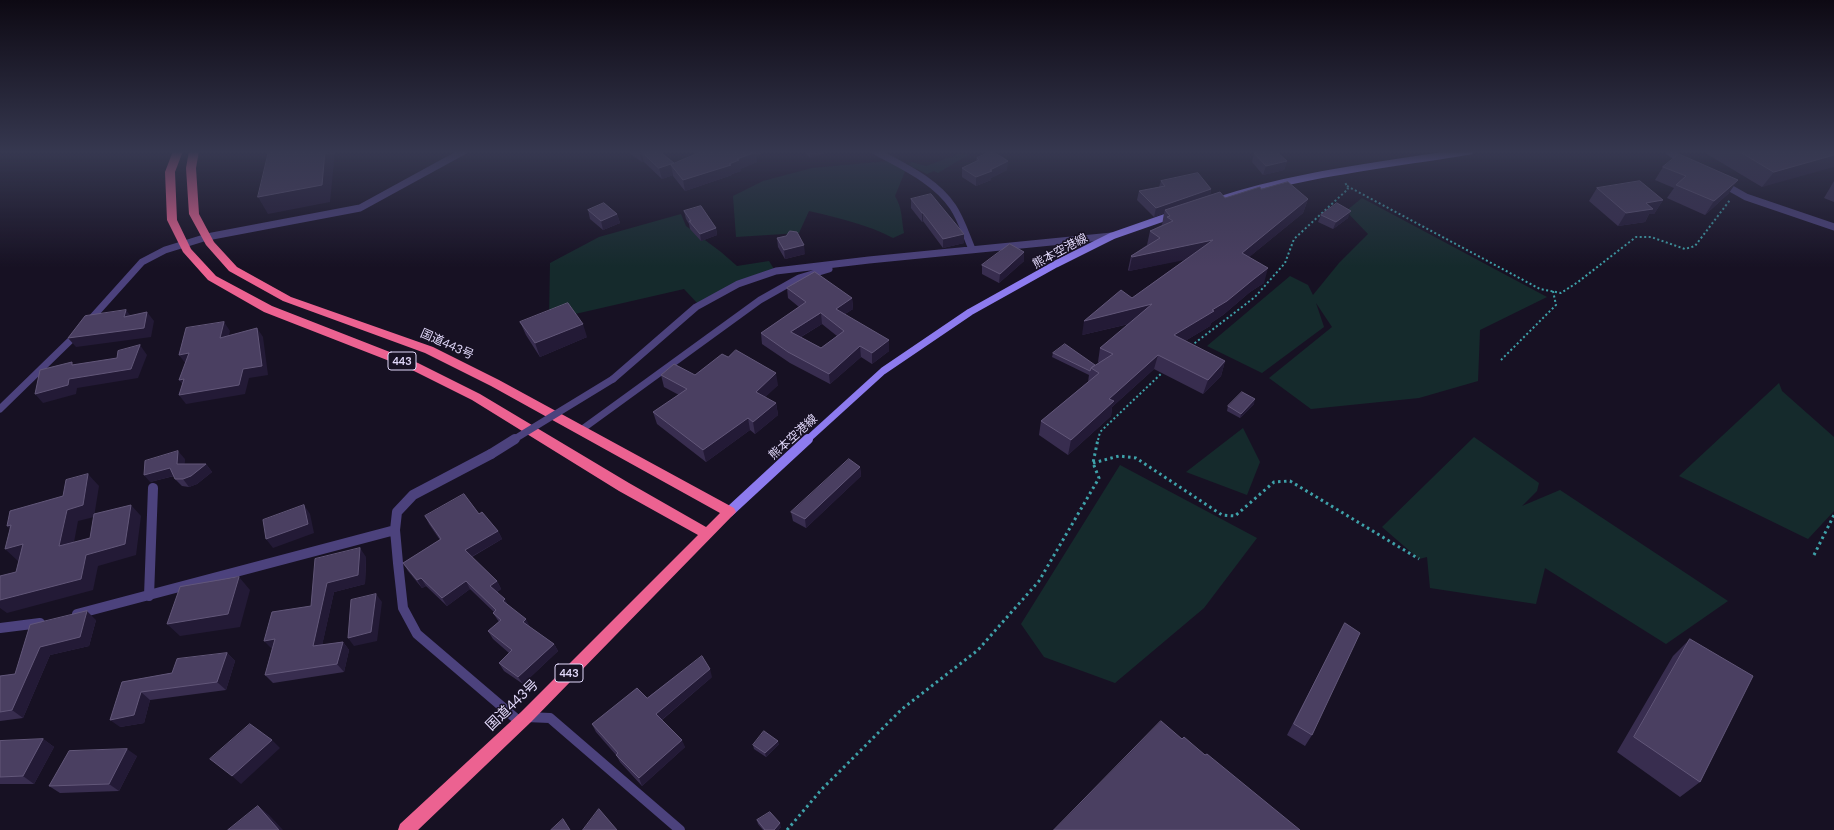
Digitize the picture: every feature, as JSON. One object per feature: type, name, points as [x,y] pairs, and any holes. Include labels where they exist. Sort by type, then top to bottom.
[{"type":"highway","name":"443","points":[[171,190],[172,220],[183,244],[212,278],[268,309],[414,366],[476,397],[624,487],[706,533]]},
{"type":"highway","name":"国道443号","points":[[192,190],[194,214],[210,243],[233,269],[287,299],[429,350],[495,383],[729,512],[706,533],[523,720],[406,830]]},
{"type":"main road","points":[[1206,204],[1250,190]]},
{"type":"main road","name":"熊本空港線","points":[[729,512],[883,371],[970,312],[1056,264],[1112,236],[1178,213]]},
{"type":"street","points":[[0,409],[53,359],[112,297],[142,262],[166,250],[207,237],[360,208],[393,190]]},
{"type":"street","points":[[936,190],[952,206],[972,249]]},
{"type":"street","points":[[1733,190],[1746,197],[1834,227]]},
{"type":"street","points":[[680,830],[550,718],[523,720],[417,634],[403,608],[395,530],[397,512],[413,495],[491,454],[613,379],[696,307],[738,284],[776,271],[972,249],[1005,248],[1052,241],[1112,236]]},
{"type":"street","points":[[581,430],[760,300],[799,278],[849,262]]},
{"type":"street","points":[[150,596],[153,488]]},
{"type":"street","points":[[65,617],[150,596],[395,530]]},
{"type":"street","points":[[0,628],[35,625],[50,621]]},
{"type":"path","points":[[1187,349],[1255,297],[1285,264],[1294,239],[1347,190]]},
{"type":"path","points":[[1355,190],[1540,289],[1561,293],[1578,282],[1636,237],[1651,237],[1685,249],[1695,246],[1737,192]]},
{"type":"path","points":[[1501,360],[1556,305],[1553,291]]},
{"type":"path","points":[[787,830],[822,789],[902,709],[978,650],[1039,581],[1099,478],[1093,464],[1100,432],[1166,370]]},
{"type":"path","points":[[1093,464],[1119,456],[1136,458],[1222,515],[1235,516],[1274,482],[1290,481],[1419,559]]},
{"type":"path","points":[[1814,555],[1834,515]]},
{"type":"green space","points":[[746,190],[898,190],[895,196],[901,210],[904,233],[893,238],[862,225],[809,211],[799,233],[736,237],[733,196]]},
{"type":"green space","points":[[1362,198],[1547,297],[1480,330],[1478,381],[1419,398],[1311,409],[1269,378],[1332,327],[1316,303],[1324,327],[1262,373],[1207,346],[1290,276],[1308,285],[1313,295],[1339,263],[1368,234],[1346,211]]},
{"type":"green space","points":[[681,214],[686,226],[737,266],[769,261],[774,269],[699,305],[684,289],[549,320],[550,263],[599,237]]},
{"type":"green space","points":[[1779,383],[1782,391],[1834,437],[1834,511],[1808,539],[1679,476]]},
{"type":"green space","points":[[1243,428],[1260,462],[1247,495],[1186,472]]},
{"type":"green space","points":[[1474,437],[1539,483],[1537,491],[1522,506],[1560,490],[1728,601],[1666,644],[1545,568],[1536,604],[1430,588],[1427,557],[1419,559],[1382,527]]},
{"type":"green space","points":[[1120,465],[1257,538],[1204,608],[1115,683],[1044,657],[1021,624]]},
{"type":"building","points":[[260,190],[297,190],[258,197]]},
{"type":"building","points":[[1146,190],[1209,190],[1156,208],[1139,191]]},
{"type":"building","points":[[1251,190],[1297,190],[1308,199],[1242,253],[1268,268],[1227,301],[1212,310],[1214,311],[1174,335],[1225,361],[1208,380],[1158,355],[1109,399],[1114,401],[1071,440],[1041,421],[1099,373],[1091,368],[1113,354],[1100,348],[1152,304],[1084,321],[1121,290],[1132,298],[1213,240],[1132,257],[1131,256],[1160,238],[1150,231],[1173,221],[1167,217],[1170,216],[1165,210],[1220,192],[1225,198]]},
{"type":"building","points":[[1599,190],[1651,190],[1663,200],[1646,203],[1653,209],[1626,213]]},
{"type":"building","points":[[1687,190],[1727,190],[1714,201]]},
{"type":"building","points":[[931,194],[964,234],[943,239],[911,199]]},
{"type":"building","points":[[604,203],[617,214],[601,221],[588,210]]},
{"type":"building","points":[[1337,203],[1351,211],[1336,222],[1321,215]]},
{"type":"building","points":[[701,206],[716,228],[700,234],[689,221],[691,221],[684,211]]},
{"type":"building","points":[[790,231],[797,232],[804,245],[784,250],[777,238],[786,236]]},
{"type":"building","points":[[1010,244],[1024,252],[1000,274],[982,265]]},
{"type":"building","points":[[815,272],[852,298],[836,309],[889,340],[872,353],[860,346],[829,374],[788,352],[761,333],[806,302],[787,288]],"holes":[[[821,313],[844,331],[821,348],[791,332]]]},
{"type":"building","points":[[568,303],[583,324],[535,343],[520,322]]},
{"type":"building","points":[[126,310],[124,317],[147,312],[144,328],[68,338],[85,316]]},
{"type":"building","points":[[224,322],[220,338],[257,328],[262,366],[243,369],[239,385],[179,395],[184,379],[179,380],[189,353],[179,355],[186,328]]},
{"type":"building","points":[[1065,344],[1095,365],[1090,371],[1053,353]]},
{"type":"building","points":[[140,345],[131,369],[69,379],[68,385],[35,394],[40,370],[72,362],[72,365],[117,358],[118,351]]},
{"type":"building","points":[[736,350],[776,373],[756,392],[776,403],[753,422],[748,418],[703,450],[653,412],[687,389],[661,375],[674,364],[695,375],[722,354],[728,357]]},
{"type":"building","points":[[1242,392],[1255,399],[1241,414],[1228,406]]},
{"type":"building","points":[[178,451],[177,464],[206,464],[191,476],[183,479],[175,479],[170,468],[144,475],[145,461]]},
{"type":"building","points":[[849,459],[860,467],[805,519],[791,512]]},
{"type":"building","points":[[88,474],[83,505],[67,510],[59,546],[90,538],[94,514],[131,505],[125,544],[86,555],[81,579],[0,600],[0,576],[16,572],[23,544],[5,549],[11,525],[7,526],[10,511],[63,496],[66,480]]},
{"type":"building","points":[[464,494],[479,514],[482,512],[498,531],[465,550],[497,581],[490,586],[505,599],[503,601],[526,619],[523,622],[554,644],[518,677],[499,663],[512,650],[488,631],[501,620],[493,613],[496,610],[466,581],[442,598],[421,578],[417,580],[403,563],[441,539],[425,516]]},
{"type":"building","points":[[304,505],[308,524],[266,539],[263,520]]},
{"type":"building","points":[[360,548],[358,575],[327,583],[313,646],[343,642],[337,664],[265,675],[275,639],[264,641],[272,612],[311,606],[315,559]]},
{"type":"building","points":[[239,577],[228,614],[167,624],[180,587]]},
{"type":"building","points":[[376,594],[371,632],[348,638],[351,600]]},
{"type":"building","points":[[87,611],[80,637],[40,647],[12,710],[0,712],[0,676],[15,674],[30,625]]},
{"type":"building","points":[[1345,623],[1360,633],[1312,735],[1294,724]]},
{"type":"building","points":[[1690,639],[1753,676],[1700,782],[1634,737]]},
{"type":"building","points":[[227,653],[217,682],[141,692],[134,715],[110,720],[122,682],[172,673],[177,659]]},
{"type":"building","points":[[702,656],[710,669],[656,714],[682,740],[639,778],[616,755],[618,753],[592,724],[637,688],[647,698]]},
{"type":"building","points":[[1161,721],[1182,739],[1184,737],[1205,755],[1207,754],[1300,830],[1054,830]]},
{"type":"building","points":[[250,724],[272,740],[232,776],[210,759]]},
{"type":"building","points":[[764,731],[778,741],[765,753],[753,745]]},
{"type":"building","points":[[43,739],[23,776],[0,777],[0,741]]},
{"type":"building","points":[[127,749],[109,784],[49,786],[69,751]]},
{"type":"building","points":[[258,806],[279,830],[228,830]]},
{"type":"building","points":[[599,809],[617,830],[583,830]]},
{"type":"building","points":[[770,812],[780,823],[774,830],[765,830],[757,820]]},
{"type":"building","points":[[563,819],[570,830],[551,830]]}]
